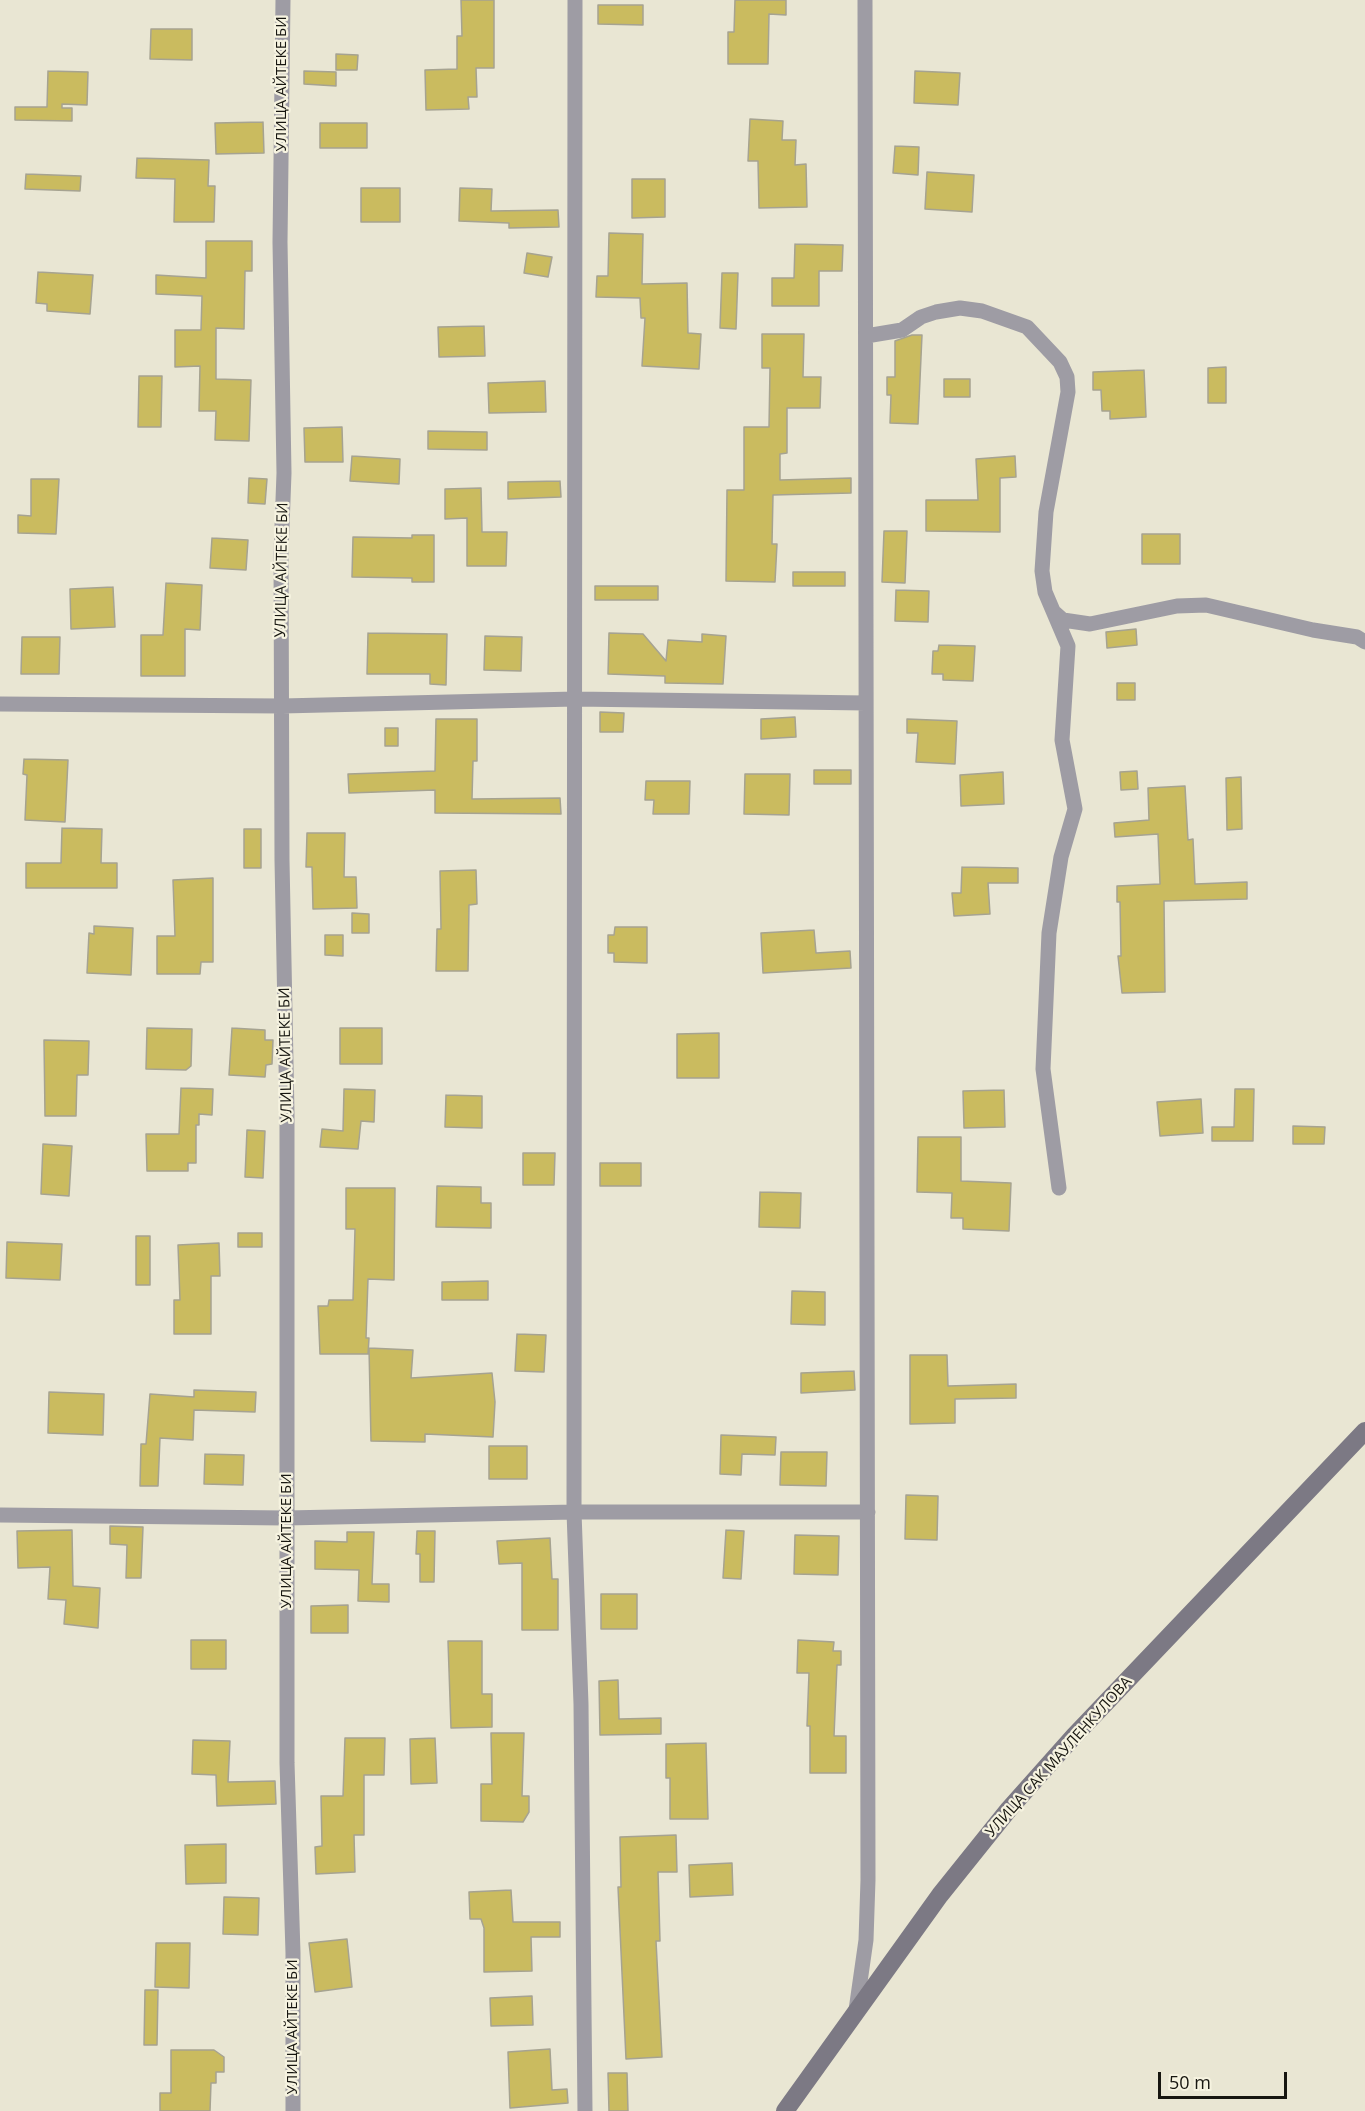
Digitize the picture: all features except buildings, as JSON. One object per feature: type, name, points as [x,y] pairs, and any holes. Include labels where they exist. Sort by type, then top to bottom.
[{"type":"main road","name":"УЛИЦА САК МАУЛЕНКУЛОВА","points":[[785,2111],[940,1895],[1009,1809],[1074,1736],[1365,1431]]},
{"type":"street","name":"УЛИЦА АЙТЕКЕ БИ","points":[[283,0],[282,706],[287,1137],[286,1518],[293,2111]]},
{"type":"street","points":[[575,0],[574,1512],[581,1704],[585,2111]]},
{"type":"street","points":[[856,2010],[866,1940],[868,1880],[865,0]]},
{"type":"street","points":[[866,336],[902,330],[921,317],[936,312],[960,308],[982,311],[1027,327],[1060,362],[1067,377],[1068,392],[1046,512],[1043,548],[1045,592],[1068,646],[1062,740],[1075,809],[1061,857],[1048,933],[1043,1069],[1059,1188]]},
{"type":"street","points":[[1054,612],[1063,620],[1090,624],[1177,606],[1206,606],[1313,630],[1362,638]]},
{"type":"street","points":[[1068,646],[1090,624]]},
{"type":"street","points":[[0,704],[282,706],[575,699],[866,703]]},
{"type":"street","points":[[0,1515],[286,1518],[574,1512],[868,1512]]}]
